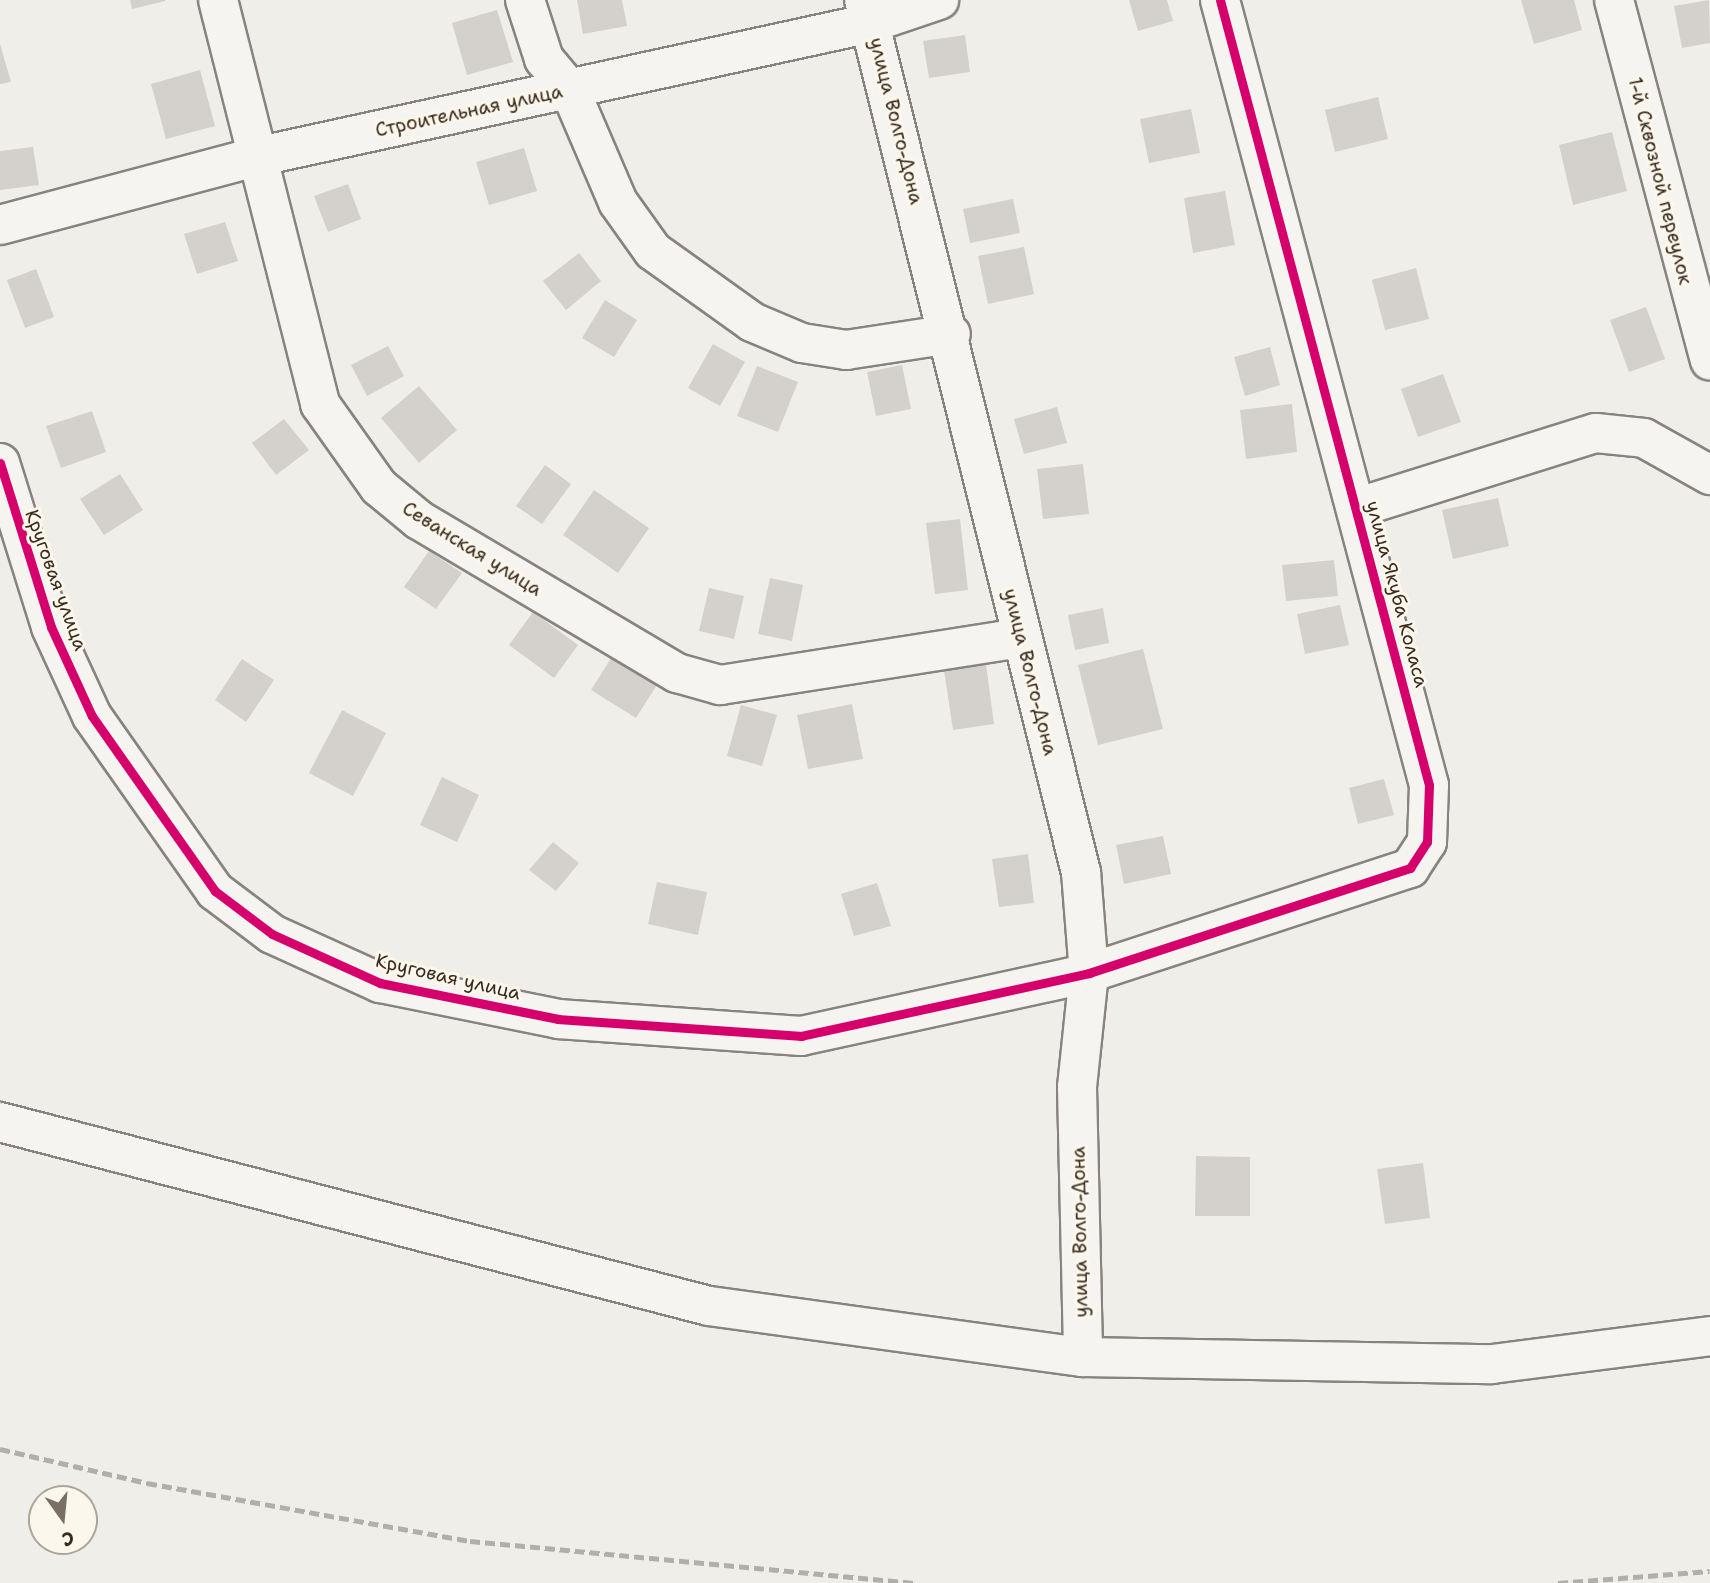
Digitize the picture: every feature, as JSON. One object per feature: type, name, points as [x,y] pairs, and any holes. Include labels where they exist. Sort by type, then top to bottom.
[{"type":"street","name":"Севанская улица","points":[[218,0],[260,156],[320,404],[379,487],[419,520],[677,673],[720,685],[1021,638]]},
{"type":"street","points":[[525,0],[544,59],[570,90],[635,230],[653,251],[752,322],[802,343],[846,350],[951,334]]},
{"type":"street","name":"Строительная улица","points":[[0,225],[260,156],[570,90],[868,11],[939,0]]},
{"type":"street","name":"улица Якуба Коласа","points":[[1089,973],[1410,868],[1427,842],[1429,785],[1220,0]]},
{"type":"street","name":"1-й Сквозной переулок","points":[[1614,0],[1710,360]]},
{"type":"street","name":"улица Волго-Дона","points":[[868,11],[951,334],[1021,638],[1081,872],[1089,973],[1077,1087],[1083,1357]]},
{"type":"street","points":[[1356,508],[1595,433],[1644,438],[1710,475]]},
{"type":"street","name":"Круговая улица","points":[[0,463],[51,627],[92,716],[215,891],[271,934],[330,963],[380,983],[558,1019],[801,1036],[1089,973]]},
{"type":"street","points":[[0,1122],[709,1306],[1083,1357],[1492,1364],[1710,1336]]},
{"type":"building","points":[[130,0],[165,0],[165,1],[132,9]]},
{"type":"building","points":[[577,0],[622,0],[627,26],[583,34]]},
{"type":"building","points":[[1129,0],[1167,0],[1173,21],[1138,31]]},
{"type":"building","points":[[1521,0],[1574,0],[1582,30],[1534,44]]},
{"type":"building","points":[[1709,0],[1710,43],[1682,48],[1674,6]]},
{"type":"building","points":[[497,10],[513,62],[467,75],[452,23]]},
{"type":"building","points":[[965,35],[970,72],[929,78],[923,41]]},
{"type":"building","points":[[0,44],[11,82],[0,84]]},
{"type":"building","points":[[200,70],[215,126],[166,139],[151,84]]},
{"type":"building","points":[[1378,97],[1388,139],[1335,152],[1325,110]]},
{"type":"building","points":[[1191,109],[1200,153],[1149,163],[1140,119]]},
{"type":"building","points":[[1612,132],[1627,191],[1573,205],[1559,145]]},
{"type":"building","points":[[33,147],[39,185],[0,190],[0,151]]},
{"type":"building","points":[[524,148],[537,191],[489,205],[476,162]]},
{"type":"building","points":[[348,184],[361,219],[328,232],[314,196]]},
{"type":"building","points":[[1225,191],[1235,245],[1193,253],[1184,198]]},
{"type":"building","points":[[1013,199],[1020,233],[970,243],[963,209]]},
{"type":"building","points":[[225,222],[238,261],[197,274],[184,234]]},
{"type":"building","points":[[1024,247],[1034,294],[988,304],[978,256]]},
{"type":"building","points":[[579,253],[601,281],[566,310],[543,281]]},
{"type":"building","points":[[1416,268],[1429,319],[1385,330],[1372,280]]},
{"type":"building","points":[[36,269],[54,317],[25,328],[7,280]]},
{"type":"building","points":[[605,300],[637,320],[614,357],[582,338]]},
{"type":"building","points":[[1646,307],[1665,359],[1629,372],[1610,320]]},
{"type":"building","points":[[713,344],[745,362],[720,406],[688,388]]},
{"type":"building","points":[[388,346],[404,376],[367,396],[351,365]]},
{"type":"building","points":[[1270,347],[1280,385],[1245,396],[1234,357]]},
{"type":"building","points":[[902,365],[911,409],[876,416],[867,372]]},
{"type":"building","points":[[757,366],[798,382],[778,432],[737,416]]},
{"type":"building","points":[[1443,374],[1461,422],[1418,437],[1401,389]]},
{"type":"building","points":[[419,386],[457,430],[419,463],[381,418]]},
{"type":"building","points":[[1292,404],[1297,452],[1246,459],[1240,410]]},
{"type":"building","points":[[1057,407],[1067,443],[1024,454],[1014,419]]},
{"type":"building","points":[[92,411],[106,452],[61,468],[46,426]]},
{"type":"building","points":[[284,419],[309,450],[276,475],[252,443]]},
{"type":"building","points":[[1083,464],[1089,514],[1043,519],[1037,469]]},
{"type":"building","points":[[545,465],[571,484],[542,524],[516,506]]},
{"type":"building","points":[[120,474],[143,510],[104,535],[80,499]]},
{"type":"building","points":[[594,490],[649,528],[618,573],[563,535]]},
{"type":"building","points":[[1498,498],[1509,546],[1453,559],[1442,510]]},
{"type":"building","points":[[960,519],[968,590],[935,594],[926,523]]},
{"type":"building","points":[[429,551],[462,573],[436,609],[404,587]]},
{"type":"building","points":[[1334,560],[1338,596],[1286,601],[1282,565]]},
{"type":"building","points":[[770,578],[803,585],[792,641],[758,634]]},
{"type":"building","points":[[709,588],[744,596],[734,639],[699,631]]},
{"type":"building","points":[[1340,605],[1349,645],[1305,654],[1297,614]]},
{"type":"building","points":[[1103,608],[1109,643],[1075,650],[1068,615]]},
{"type":"building","points":[[533,612],[578,645],[554,678],[509,645]]},
{"type":"building","points":[[1143,649],[1163,729],[1098,745],[1078,665]]},
{"type":"building","points":[[615,652],[660,680],[636,718],[591,690]]},
{"type":"building","points":[[242,659],[274,680],[246,722],[215,700]]},
{"type":"building","points":[[986,664],[994,724],[953,730],[944,670]]},
{"type":"building","points":[[852,704],[863,759],[808,769],[797,715]]},
{"type":"building","points":[[741,705],[777,715],[762,766],[727,756]]},
{"type":"building","points":[[342,710],[386,733],[353,796],[309,773]]},
{"type":"building","points":[[442,777],[479,795],[457,842],[420,825]]},
{"type":"building","points":[[1384,779],[1394,815],[1358,824],[1349,788]]},
{"type":"building","points":[[1163,836],[1171,874],[1124,884],[1116,845]]},
{"type":"building","points":[[553,842],[579,863],[556,891],[529,870]]},
{"type":"building","points":[[1028,854],[1034,903],[999,907],[992,859]]},
{"type":"building","points":[[657,882],[707,892],[698,935],[648,924]]},
{"type":"building","points":[[877,883],[891,926],[854,936],[841,894]]},
{"type":"building","points":[[1196,1156],[1250,1157],[1250,1216],[1195,1216]]},
{"type":"building","points":[[1423,1163],[1430,1218],[1385,1224],[1377,1169]]},
{"type":"railway","points":[[0,1449],[147,1483],[470,1541],[917,1583]]},
{"type":"railway","points":[[1558,1583],[1710,1571]]},
{"type":"cycle path","points":[[0,463],[51,627],[92,716],[215,891],[272,934],[380,983],[558,1019],[801,1036],[1089,973],[1410,868],[1427,842],[1429,785],[1220,0]]}]
